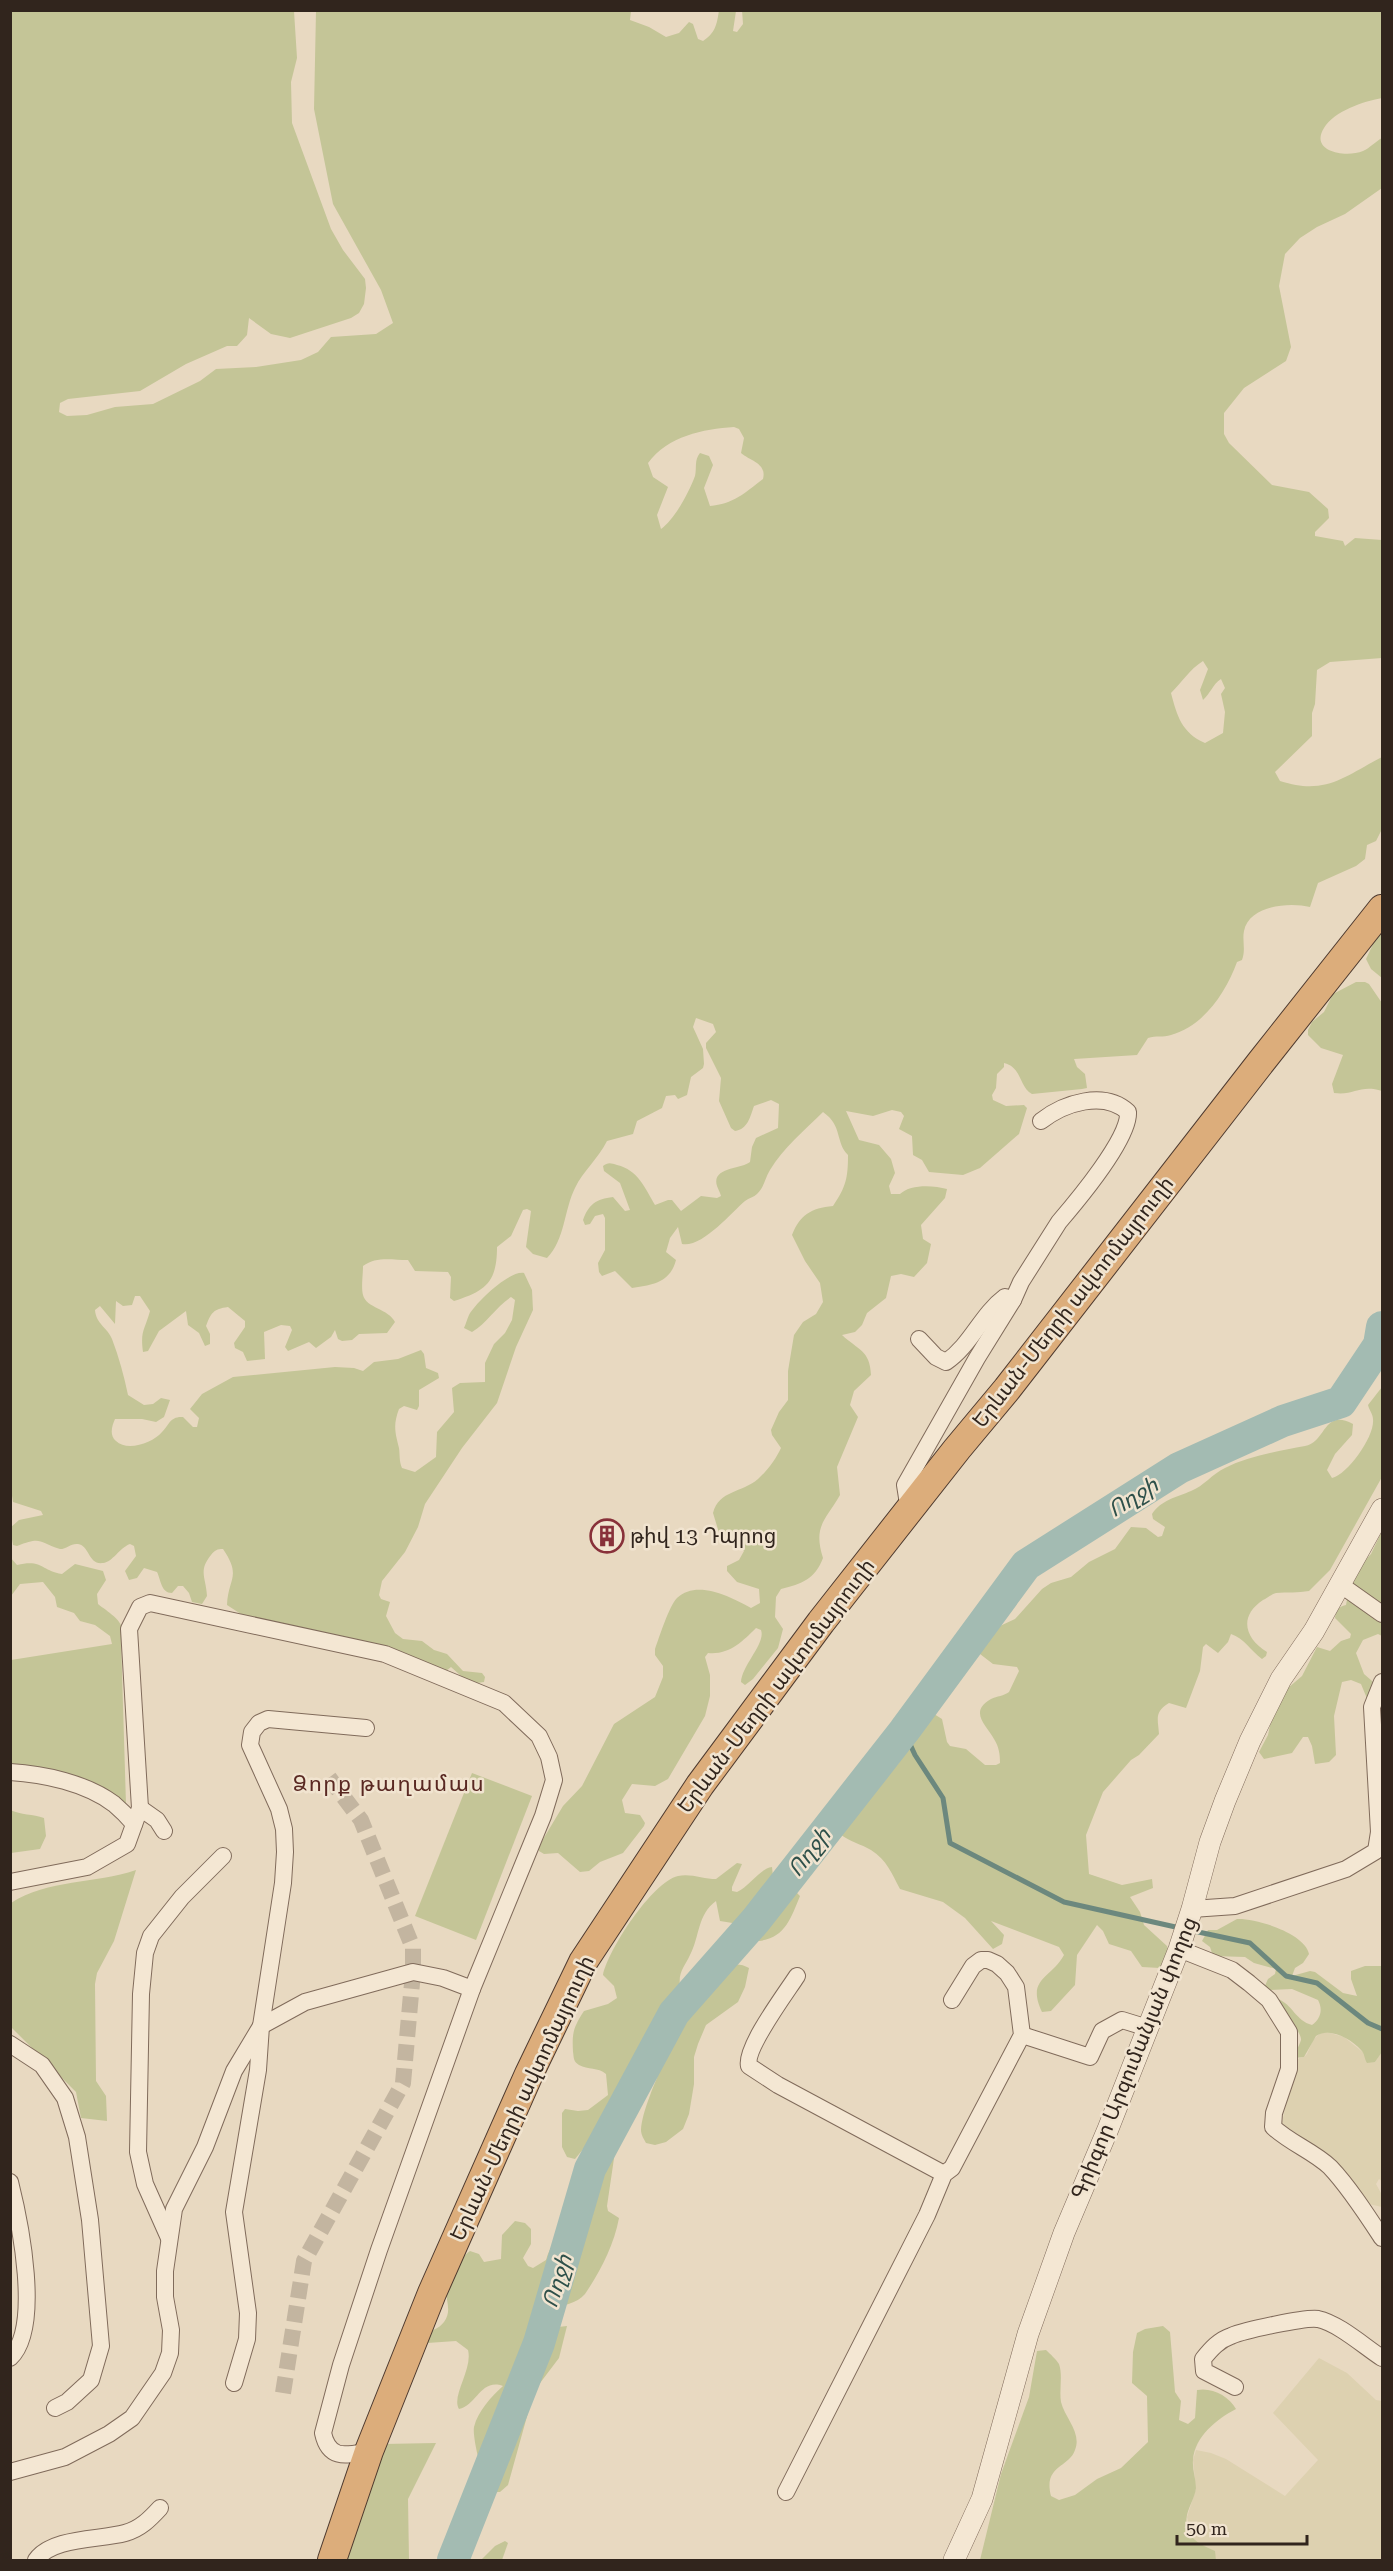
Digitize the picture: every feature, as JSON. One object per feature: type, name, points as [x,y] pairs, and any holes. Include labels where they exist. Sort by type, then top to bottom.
[{"type":"highway","name":"Երևան-Մեղրի ավտոմայրուղի","points":[[333,2560],[369,2451],[432,2293],[529,2074],[583,1962],[700,1785],[775,1683],[1254,1070],[1383,909]]},
{"type":"street","points":[[909,1510],[906,1485],[977,1358],[1059,1222],[1076,1203],[1118,1144],[1129,1121],[1128,1112],[1122,1106],[1110,1101],[1092,1100],[1055,1110],[1041,1121]]},
{"type":"street","points":[[919,1339],[936,1357],[946,1362],[957,1354],[991,1307],[1005,1297],[1013,1300]]},
{"type":"street","name":"Գրիգոր Արզումանյան փողոց","points":[[954,2560],[982,2499],[1028,2334],[1064,2233],[1179,1949],[1210,1842],[1250,1741],[1281,1679],[1314,1631],[1383,1509]]},
{"type":"street","points":[[1341,1585],[1383,1614]]},
{"type":"street","points":[[10,1882],[87,1866],[127,1844],[137,1816],[129,1629],[140,1606],[150,1602],[385,1654],[504,1703],[539,1736],[549,1756],[554,1780],[543,1816],[472,1989],[379,2250],[341,2365],[323,2433],[325,2442],[336,2454],[369,2451]]},
{"type":"street","points":[[1192,1910],[1235,1906],[1346,1869],[1376,1851],[1381,1832],[1372,1707],[1383,1682]]},
{"type":"street","points":[[234,2383],[246,2339],[248,2313],[234,2212],[258,2070],[261,2026],[283,1883],[285,1852],[284,1829],[279,1809],[252,1752],[250,1745],[252,1732],[259,1723],[268,1719],[366,1728]]},
{"type":"street","points":[[10,1772],[32,1773],[86,1789],[137,1816],[157,1820],[164,1831]]},
{"type":"street","points":[[169,2238],[144,2184],[138,2152],[143,1962],[151,1936],[182,1897],[223,1856]]},
{"type":"street","points":[[1179,1949],[1232,1970],[1269,2000],[1289,2032],[1291,2044],[1289,2069],[1274,2113],[1273,2127],[1288,2140],[1310,2152],[1329,2167],[1383,2238]]},
{"type":"street","points":[[786,2492],[927,2215],[944,2174],[952,2168],[1022,2035],[1016,1987],[1007,1973],[997,1964],[981,1960],[973,1966],[952,2000]]},
{"type":"street","points":[[10,2472],[65,2457],[109,2434],[132,2418],[163,2373],[170,2353],[171,2330],[165,2297],[165,2256],[174,2209],[205,2147],[234,2071],[261,2026],[305,2002],[413,1972],[443,1978],[472,1989]]},
{"type":"street","points":[[796,1976],[753,2045],[747,2060],[749,2066],[777,2085],[944,2174]]},
{"type":"street","points":[[1022,2035],[1090,2057],[1102,2031],[1122,2020],[1148,2028]]},
{"type":"street","points":[[10,2044],[42,2065],[65,2097],[77,2137],[90,2220],[101,2346],[91,2380],[67,2403],[55,2408]]},
{"type":"street","points":[[10,2182],[20,2223],[26,2309],[23,2339],[10,2358]]},
{"type":"street","points":[[1235,2387],[1204,2371],[1203,2359],[1210,2350],[1232,2335],[1305,2319],[1318,2319],[1333,2325],[1383,2358]]},
{"type":"street","points":[[36,2560],[41,2553],[72,2541],[127,2533],[147,2523],[160,2508]]},
{"type":"shaded area","points":[[1320,2033],[1344,2037],[1375,2062],[1382,2052],[1382,2181],[1379,2179],[1376,2184],[1382,2195],[1382,2207],[1369,2204],[1321,2153],[1282,2123],[1294,2066],[1299,2058],[1307,2054],[1313,2040]]},
{"type":"shaded area","points":[[1319,2358],[1347,2373],[1376,2400],[1382,2401],[1382,2560],[1216,2560],[1214,2551],[1196,2544],[1191,2536],[1187,2517],[1196,2489],[1193,2460],[1196,2450],[1226,2459],[1285,2496],[1318,2460],[1273,2413]]},
{"type":"green space","points":[[719,10],[736,11],[733,31],[737,32],[743,24],[742,10],[1382,11],[1382,98],[1359,104],[1335,117],[1324,128],[1321,143],[1332,151],[1348,154],[1363,151],[1382,138],[1382,188],[1345,214],[1300,238],[1285,254],[1279,286],[1291,347],[1286,361],[1244,388],[1224,413],[1224,434],[1229,443],[1272,485],[1309,492],[1328,509],[1329,518],[1315,532],[1315,536],[1343,541],[1345,546],[1355,538],[1382,540],[1382,658],[1330,662],[1317,670],[1312,736],[1275,772],[1280,781],[1296,785],[1323,785],[1346,777],[1382,757],[1382,829],[1376,841],[1367,845],[1365,859],[1356,866],[1318,883],[1310,907],[1292,905],[1271,907],[1247,922],[1243,938],[1242,960],[1237,962],[1227,985],[1212,1006],[1194,1024],[1183,1031],[1148,1038],[1137,1055],[1074,1059],[1077,1067],[1085,1074],[1087,1088],[1082,1089],[1032,1094],[1014,1069],[1004,1063],[1004,1067],[997,1074],[993,1100],[1006,1106],[1024,1105],[1027,1108],[1019,1134],[980,1168],[963,1175],[929,1172],[922,1160],[913,1155],[912,1136],[899,1129],[904,1116],[901,1112],[892,1110],[873,1116],[846,1111],[859,1140],[879,1145],[891,1159],[895,1173],[889,1186],[891,1194],[900,1194],[910,1188],[922,1186],[947,1189],[945,1198],[921,1225],[923,1239],[931,1244],[927,1263],[914,1277],[901,1274],[891,1276],[886,1298],[867,1313],[862,1325],[855,1332],[842,1335],[866,1355],[871,1375],[854,1391],[850,1405],[858,1417],[837,1467],[840,1495],[825,1518],[820,1531],[823,1558],[812,1576],[801,1583],[781,1589],[776,1597],[775,1617],[783,1629],[778,1648],[753,1679],[745,1685],[741,1682],[742,1675],[760,1641],[761,1630],[756,1628],[729,1650],[708,1653],[705,1657],[710,1675],[710,1696],[705,1716],[668,1779],[655,1786],[632,1784],[622,1800],[625,1813],[640,1815],[645,1823],[644,1826],[623,1853],[600,1862],[589,1871],[580,1872],[558,1853],[544,1854],[539,1851],[539,1846],[563,1806],[582,1786],[614,1724],[655,1697],[663,1677],[663,1666],[655,1655],[655,1649],[674,1602],[685,1593],[704,1590],[724,1595],[751,1608],[760,1603],[759,1589],[737,1582],[727,1571],[727,1566],[739,1560],[744,1551],[733,1540],[720,1536],[713,1513],[720,1500],[752,1484],[761,1476],[774,1461],[781,1448],[771,1430],[779,1412],[788,1400],[788,1371],[794,1335],[803,1322],[816,1314],[823,1302],[820,1283],[805,1261],[792,1235],[799,1222],[807,1214],[833,1206],[845,1182],[848,1155],[841,1145],[834,1123],[823,1112],[781,1154],[759,1192],[745,1201],[716,1228],[698,1241],[682,1244],[678,1227],[670,1238],[666,1252],[676,1260],[665,1278],[653,1284],[632,1288],[615,1271],[602,1276],[598,1263],[605,1250],[605,1218],[603,1214],[595,1216],[590,1224],[585,1225],[583,1220],[585,1214],[594,1203],[613,1197],[625,1211],[630,1210],[620,1183],[604,1171],[603,1166],[611,1163],[624,1167],[636,1175],[655,1205],[672,1200],[681,1211],[701,1196],[717,1198],[721,1196],[716,1180],[718,1175],[750,1162],[756,1138],[778,1128],[779,1104],[771,1100],[754,1106],[743,1128],[735,1131],[731,1128],[719,1101],[721,1078],[706,1048],[706,1043],[716,1032],[713,1024],[696,1018],[693,1027],[703,1049],[704,1064],[703,1068],[691,1077],[687,1095],[678,1099],[675,1095],[666,1096],[662,1108],[637,1121],[633,1134],[607,1141],[575,1188],[561,1234],[547,1258],[533,1254],[526,1247],[531,1211],[527,1209],[523,1210],[511,1236],[497,1247],[492,1277],[482,1289],[454,1301],[450,1298],[451,1277],[448,1272],[415,1271],[408,1260],[373,1261],[363,1266],[363,1295],[368,1303],[388,1314],[395,1322],[387,1333],[359,1334],[352,1340],[342,1341],[338,1339],[335,1330],[331,1337],[316,1348],[309,1342],[288,1351],[285,1347],[292,1330],[290,1326],[281,1325],[264,1332],[265,1359],[247,1361],[243,1352],[235,1348],[234,1343],[245,1327],[245,1321],[228,1307],[216,1310],[209,1318],[206,1326],[210,1334],[210,1344],[205,1346],[199,1333],[188,1325],[186,1311],[159,1331],[148,1351],[143,1352],[143,1334],[150,1311],[140,1296],[135,1296],[132,1305],[123,1306],[116,1301],[115,1324],[100,1306],[95,1310],[98,1319],[112,1339],[128,1395],[144,1405],[153,1404],[161,1398],[170,1400],[164,1417],[156,1422],[142,1419],[115,1419],[112,1436],[116,1441],[127,1446],[140,1445],[153,1440],[175,1418],[183,1417],[193,1427],[197,1427],[199,1418],[190,1409],[202,1394],[233,1377],[335,1367],[363,1371],[374,1362],[398,1359],[421,1350],[424,1354],[426,1368],[438,1373],[439,1378],[419,1390],[417,1410],[404,1406],[399,1409],[395,1424],[402,1468],[415,1472],[436,1457],[437,1432],[454,1412],[452,1388],[460,1383],[485,1382],[485,1363],[494,1344],[505,1333],[512,1320],[515,1300],[511,1297],[472,1332],[464,1328],[469,1315],[486,1295],[502,1282],[510,1276],[524,1273],[532,1290],[533,1310],[516,1347],[497,1403],[462,1448],[425,1504],[418,1527],[405,1552],[382,1581],[379,1595],[381,1599],[390,1602],[386,1616],[395,1633],[403,1639],[422,1641],[434,1650],[447,1654],[463,1671],[482,1673],[485,1677],[484,1682],[470,1684],[451,1667],[441,1675],[247,1618],[227,1605],[233,1572],[229,1558],[223,1549],[214,1552],[205,1565],[207,1596],[202,1604],[192,1602],[183,1586],[178,1586],[172,1593],[166,1591],[157,1572],[144,1568],[137,1578],[129,1580],[125,1571],[136,1556],[134,1546],[130,1544],[103,1563],[94,1561],[85,1548],[78,1544],[60,1549],[36,1541],[13,1545],[10,1528],[19,1520],[43,1515],[41,1511],[13,1502],[10,1483],[11,11],[294,11],[297,58],[291,82],[292,123],[331,229],[343,250],[365,279],[364,304],[359,313],[351,318],[290,338],[271,334],[249,318],[247,335],[237,346],[227,346],[186,364],[140,391],[68,399],[60,403],[59,412],[67,416],[87,415],[115,407],[153,404],[200,381],[216,369],[256,367],[301,360],[318,352],[331,337],[376,334],[393,323],[381,290],[333,204],[314,109],[316,11],[631,11],[630,20],[666,37],[679,33],[689,22],[693,24],[698,39],[703,41],[713,32]],"holes":[[[734,427],[739,429],[744,438],[741,453],[763,469],[763,479],[732,500],[710,506],[704,488],[713,465],[709,456],[700,453],[696,461],[695,476],[685,497],[671,519],[661,529],[657,515],[668,487],[653,477],[648,463],[656,454],[676,440],[698,432]],[[1203,661],[1208,669],[1200,690],[1203,700],[1221,679],[1225,688],[1221,694],[1225,712],[1223,733],[1205,743],[1186,729],[1171,693]]]},
{"type":"green space","points":[[1382,933],[1382,978],[1371,969],[1366,959],[1374,942]]},
{"type":"green space","points":[[1356,982],[1369,984],[1382,1003],[1382,1091],[1362,1089],[1347,1093],[1334,1093],[1332,1084],[1343,1055],[1321,1048],[1308,1035],[1308,1030],[1312,1022],[1324,1012],[1333,994]]},
{"type":"green space","points":[[1382,1387],[1382,1477],[1330,1570],[1309,1591],[1276,1593],[1255,1606],[1250,1613],[1247,1627],[1253,1640],[1267,1652],[1262,1659],[1244,1642],[1231,1634],[1228,1642],[1218,1653],[1206,1644],[1203,1647],[1200,1671],[1186,1708],[1169,1703],[1164,1706],[1158,1716],[1159,1734],[1131,1760],[1103,1792],[1086,1835],[1089,1874],[1122,1885],[1152,1879],[1153,1888],[1130,1897],[1140,1912],[1144,1925],[1167,1946],[1168,1950],[1160,1968],[1142,1967],[1131,1951],[1109,1944],[1103,1931],[1097,1925],[1077,1955],[1075,1985],[1051,2011],[1042,2012],[1037,1992],[1042,1980],[1064,1955],[1059,1947],[991,1921],[1004,1935],[1002,1944],[993,1949],[965,1918],[943,1902],[900,1889],[881,1858],[871,1850],[840,1834],[839,1824],[898,1764],[930,1715],[934,1714],[942,1719],[950,1746],[966,1749],[985,1765],[1000,1763],[998,1748],[981,1719],[981,1709],[991,1699],[1009,1692],[1019,1671],[1017,1667],[993,1664],[980,1654],[980,1640],[987,1632],[1015,1619],[1042,1589],[1051,1583],[1071,1577],[1089,1562],[1115,1549],[1131,1527],[1146,1528],[1158,1537],[1162,1536],[1165,1527],[1153,1519],[1152,1514],[1165,1502],[1196,1489],[1220,1471],[1244,1460],[1312,1444],[1330,1423],[1343,1420],[1353,1424],[1352,1435],[1335,1454],[1327,1470],[1332,1478],[1338,1475],[1353,1462],[1370,1435],[1373,1417],[1368,1405]]},
{"type":"green space","points":[[1382,1531],[1382,1636],[1378,1634],[1363,1640],[1356,1653],[1364,1674],[1379,1687],[1368,1701],[1361,1684],[1351,1680],[1342,1682],[1334,1716],[1336,1755],[1329,1762],[1315,1764],[1308,1737],[1303,1737],[1292,1753],[1264,1759],[1259,1752],[1268,1735],[1272,1716],[1288,1688],[1302,1676],[1317,1647],[1330,1651],[1341,1641],[1350,1638],[1351,1634],[1335,1618],[1336,1613],[1339,1608],[1346,1605],[1349,1589],[1358,1567],[1371,1554]]},
{"type":"green space","points":[[10,1557],[17,1565],[37,1564],[55,1573],[62,1574],[75,1564],[103,1571],[106,1580],[97,1594],[98,1604],[117,1619],[123,1634],[121,1640],[126,1804],[109,1794],[11,1768],[11,1660],[112,1644],[110,1636],[95,1625],[80,1621],[74,1613],[57,1607],[55,1597],[43,1582],[20,1584],[11,1596]]},
{"type":"green space","points":[[472,1773],[532,1796],[476,1940],[415,1916]]},
{"type":"green space","points":[[10,1810],[44,1818],[46,1836],[40,1849],[11,1853]]},
{"type":"green space","points":[[737,1863],[742,1864],[732,1891],[737,1892],[742,1889],[767,1868],[772,1867],[775,1896],[779,1899],[797,1893],[800,1896],[786,1926],[775,1936],[759,1941],[745,1925],[720,1921],[716,1901],[705,1913],[693,1948],[681,1973],[680,1986],[699,1985],[730,1965],[739,1965],[749,1968],[745,1987],[738,2002],[706,2025],[694,2057],[694,2084],[689,2114],[683,2129],[666,2142],[655,2145],[646,2143],[641,2130],[647,2105],[678,2028],[680,2009],[678,2002],[671,1996],[668,2018],[640,2077],[623,2131],[617,2138],[607,2206],[608,2211],[619,2218],[614,2238],[585,2294],[578,2300],[547,2315],[536,2329],[527,2347],[520,2370],[525,2372],[537,2363],[554,2330],[567,2326],[559,2358],[534,2391],[508,2485],[500,2492],[494,2492],[488,2486],[482,2470],[474,2427],[482,2410],[503,2386],[489,2386],[465,2407],[459,2409],[458,2397],[468,2365],[468,2350],[456,2341],[427,2343],[433,2331],[446,2318],[448,2279],[458,2263],[470,2251],[479,2254],[484,2262],[501,2259],[502,2235],[515,2221],[525,2223],[531,2229],[531,2244],[523,2258],[528,2266],[533,2268],[546,2260],[585,2189],[590,2175],[591,2161],[588,2149],[584,2148],[575,2159],[567,2157],[562,2147],[562,2113],[565,2109],[588,2110],[608,2095],[606,2074],[600,2070],[582,2067],[575,2061],[573,2040],[578,2022],[584,2011],[608,2004],[617,1998],[614,1986],[603,1975],[622,1934],[656,1890],[678,1876],[716,1879]]},
{"type":"green space","points":[[136,1870],[114,1941],[97,1973],[95,1984],[96,2081],[106,2096],[107,2121],[81,2118],[76,2092],[11,2027],[11,1903],[40,1890]]},
{"type":"green space","points":[[1237,1919],[1267,1924],[1289,1933],[1305,1946],[1309,1954],[1303,1963],[1295,1968],[1292,1976],[1310,1971],[1315,1972],[1343,1993],[1357,1996],[1351,1979],[1351,1971],[1365,1966],[1382,1966],[1382,2052],[1375,2062],[1367,2063],[1362,2052],[1352,2042],[1328,2033],[1316,2036],[1304,2057],[1294,2058],[1301,2037],[1278,1999],[1302,2020],[1312,2025],[1319,2017],[1320,2003],[1292,1989],[1268,1990],[1264,1988],[1268,1979],[1275,1974],[1276,1969],[1254,1963],[1245,1957],[1213,1956],[1210,1947],[1202,1941],[1208,1930],[1217,1930]]},
{"type":"green space","points":[[1163,2326],[1170,2332],[1175,2392],[1181,2401],[1179,2420],[1188,2424],[1195,2418],[1197,2390],[1203,2389],[1220,2394],[1236,2409],[1202,2436],[1193,2460],[1196,2488],[1187,2515],[1187,2528],[1193,2538],[1215,2551],[1216,2560],[980,2560],[1001,2474],[1029,2397],[1037,2351],[1046,2350],[1059,2364],[1061,2402],[1075,2432],[1077,2444],[1072,2456],[1053,2473],[1051,2478],[1049,2486],[1051,2496],[1059,2500],[1075,2495],[1097,2479],[1121,2468],[1148,2442],[1147,2396],[1132,2383],[1133,2352],[1137,2333]]},
{"type":"green space","points":[[436,2443],[408,2499],[409,2560],[343,2560],[383,2444]]},
{"type":"green space","points":[[505,2541],[508,2543],[502,2560],[481,2560],[495,2546]]},
{"type":"waterway","name":"Ողջի","points":[[453,2560],[539,2343],[590,2169],[674,2013],[756,1920],[904,1731],[1026,1565],[1179,1468],[1283,1421],[1341,1402],[1379,1345],[1382,1327]]},
{"type":"waterway","points":[[904,1731],[915,1755],[943,1798],[950,1843],[1064,1902],[1180,1928]]},
{"type":"waterway","points":[[1189,1930],[1250,1943],[1286,1976],[1317,1983],[1368,2023],[1382,2029]]},
{"type":"tunnel","points":[[283,2393],[304,2261],[403,2083],[413,1972],[413,1948],[361,1820],[327,1775]]},
{"type":"place","name":"թիվ 13 Դպրոց","points":[[607,1536]]},
{"type":"district","name":"Ձորք թաղամաս","points":[[389,1783]]}]
